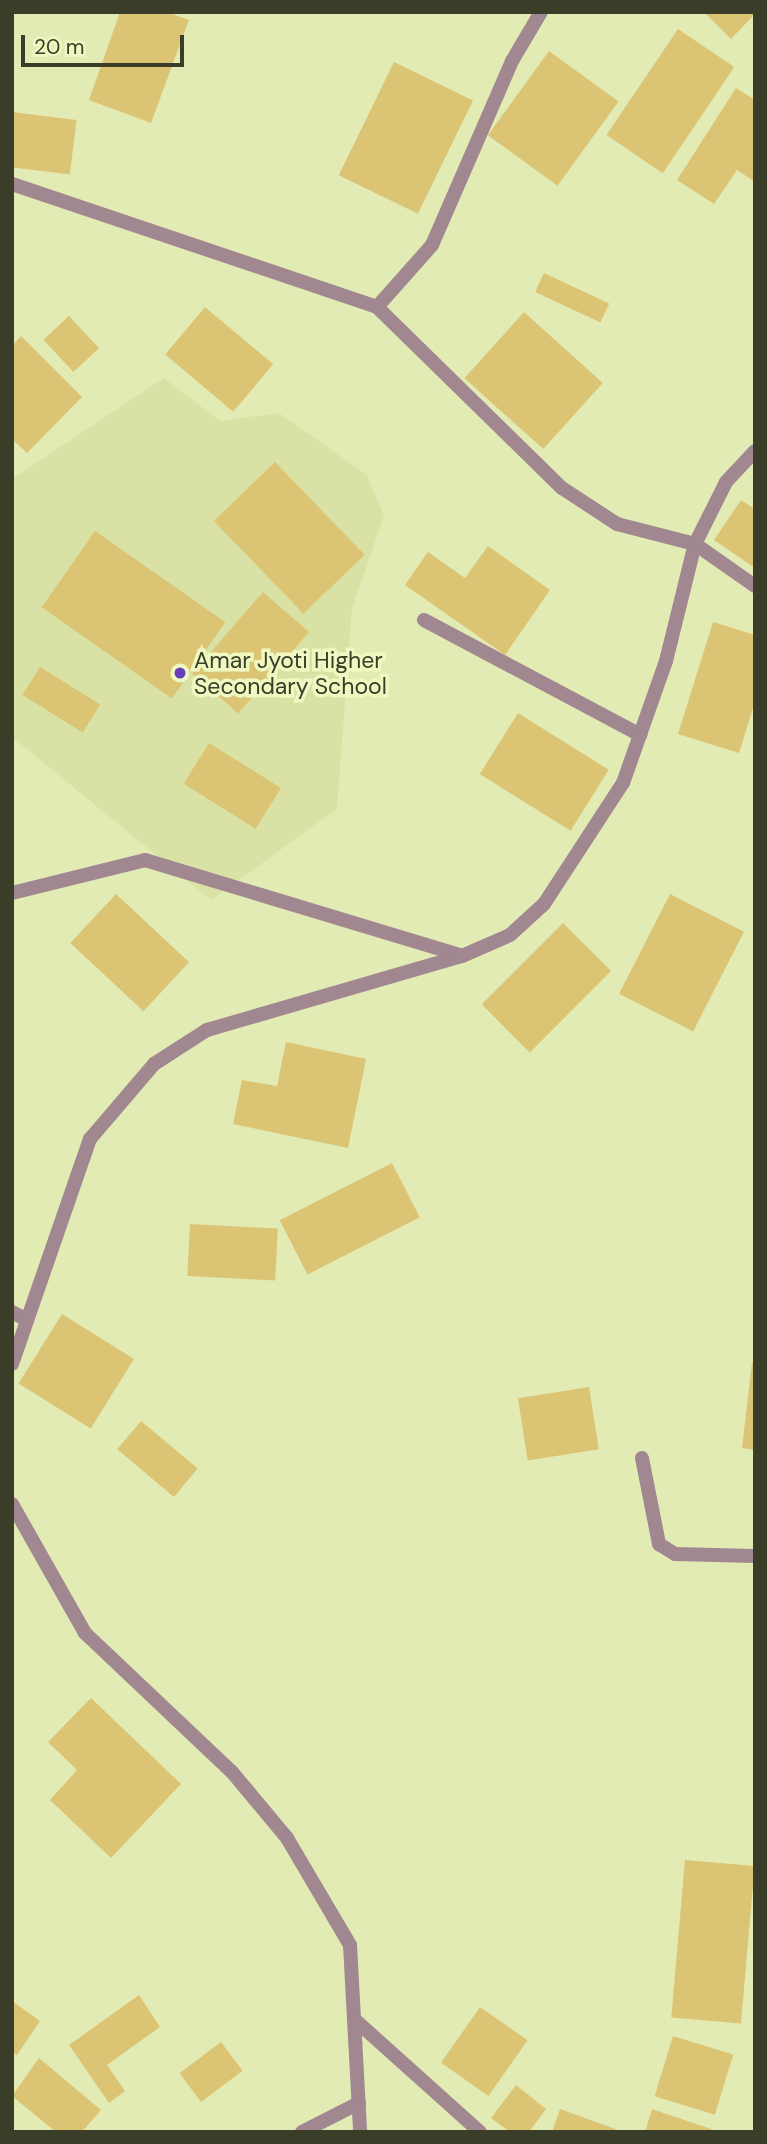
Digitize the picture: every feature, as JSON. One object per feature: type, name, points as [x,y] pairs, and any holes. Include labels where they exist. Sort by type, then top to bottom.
[{"type":"street","points":[[377,307],[432,245],[512,61],[541,12]]},
{"type":"street","points":[[12,184],[377,307],[562,488],[617,524],[695,544],[755,586]]},
{"type":"street","points":[[12,1364],[90,1139],[154,1064],[207,1030],[462,956],[510,934],[544,904],[623,783],[640,735],[695,544],[726,482],[755,451]]},
{"type":"street","points":[[424,620],[640,735]]},
{"type":"street","points":[[12,893],[73,883],[145,860],[462,956]]},
{"type":"street","points":[[12,1312],[27,1320]]},
{"type":"street","points":[[642,1458],[659,1544],[675,1554],[755,1556]]},
{"type":"street","points":[[12,1504],[85,1633],[232,1772],[286,1838],[350,1945],[360,2132]]},
{"type":"street","points":[[354,2019],[480,2132]]},
{"type":"street","points":[[302,2132],[359,2104]]},
{"type":"shaded area","name":"Amar Jyoti Higher Secondary School","points":[[164,378],[220,421],[279,413],[367,475],[384,516],[352,609],[337,809],[211,900],[12,737],[12,479]]},
{"type":"building","points":[[120,12],[167,12],[189,20],[151,123],[89,100]]},
{"type":"building","points":[[704,12],[755,12],[755,14],[731,39]]},
{"type":"building","points":[[678,29],[734,67],[663,173],[606,135]]},
{"type":"building","points":[[549,51],[619,102],[557,186],[488,135]]},
{"type":"building","points":[[394,62],[473,101],[418,214],[339,175]]},
{"type":"building","points":[[736,88],[755,100],[755,182],[737,170],[714,204],[677,180]]},
{"type":"building","points":[[12,112],[77,120],[70,175],[12,167]]},
{"type":"building","points":[[544,273],[609,303],[600,322],[535,292]]},
{"type":"building","points":[[205,307],[273,364],[233,412],[165,354]]},
{"type":"building","points":[[524,312],[603,383],[543,449],[464,378]]},
{"type":"building","points":[[69,316],[99,348],[73,372],[43,340]]},
{"type":"building","points":[[21,336],[82,397],[27,453],[12,439],[12,346]]},
{"type":"building","points":[[275,462],[365,555],[303,614],[214,521]]},
{"type":"building","points":[[741,500],[755,509],[755,568],[714,540]]},
{"type":"building","points":[[95,531],[225,622],[172,698],[42,607]]},
{"type":"building","points":[[488,546],[550,590],[505,655],[405,585],[428,552],[465,578]]},
{"type":"building","points":[[263,592],[309,632],[238,714],[192,674]]},
{"type":"building","points":[[713,622],[755,635],[755,702],[739,753],[678,734]]},
{"type":"building","points":[[40,667],[100,705],[83,733],[23,695]]},
{"type":"building","points":[[518,713],[609,770],[571,831],[480,774]]},
{"type":"building","points":[[209,743],[281,788],[256,829],[184,784]]},
{"type":"building","points":[[116,894],[189,962],[143,1011],[70,943]]},
{"type":"building","points":[[670,894],[744,932],[693,1031],[619,994]]},
{"type":"building","points":[[563,923],[611,971],[530,1052],[482,1004]]},
{"type":"building","points":[[286,1042],[366,1059],[348,1148],[233,1124],[242,1080],[277,1086]]},
{"type":"building","points":[[392,1163],[420,1217],[307,1275],[280,1220]]},
{"type":"building","points":[[190,1224],[278,1229],[275,1281],[187,1276]]},
{"type":"building","points":[[62,1314],[134,1359],[91,1429],[19,1384]]},
{"type":"building","points":[[752,1363],[755,1363],[755,1450],[742,1448]]},
{"type":"building","points":[[589,1387],[599,1449],[528,1460],[518,1398]]},
{"type":"building","points":[[141,1421],[198,1469],[174,1497],[117,1449]]},
{"type":"building","points":[[91,1698],[181,1784],[111,1858],[50,1800],[77,1770],[48,1742]]},
{"type":"building","points":[[685,1860],[755,1866],[741,2023],[671,2017]]},
{"type":"building","points":[[139,1995],[160,2027],[107,2065],[125,2091],[109,2103],[69,2045]]},
{"type":"building","points":[[12,2001],[40,2021],[17,2055],[12,2051]]},
{"type":"building","points":[[480,2007],[528,2040],[489,2096],[441,2063]]},
{"type":"building","points":[[673,2036],[733,2054],[715,2115],[655,2096]]},
{"type":"building","points":[[221,2042],[243,2071],[201,2102],[179,2073]]},
{"type":"building","points":[[39,2058],[101,2110],[82,2132],[56,2132],[12,2096]]},
{"type":"building","points":[[516,2085],[546,2109],[529,2132],[510,2132],[491,2118]]},
{"type":"building","points":[[560,2109],[621,2131],[621,2132],[552,2132]]},
{"type":"building","points":[[652,2109],[717,2131],[717,2132],[645,2132]]},
{"type":"place","name":"Amar Jyoti Higher Secondary School","points":[[180,673]]}]
